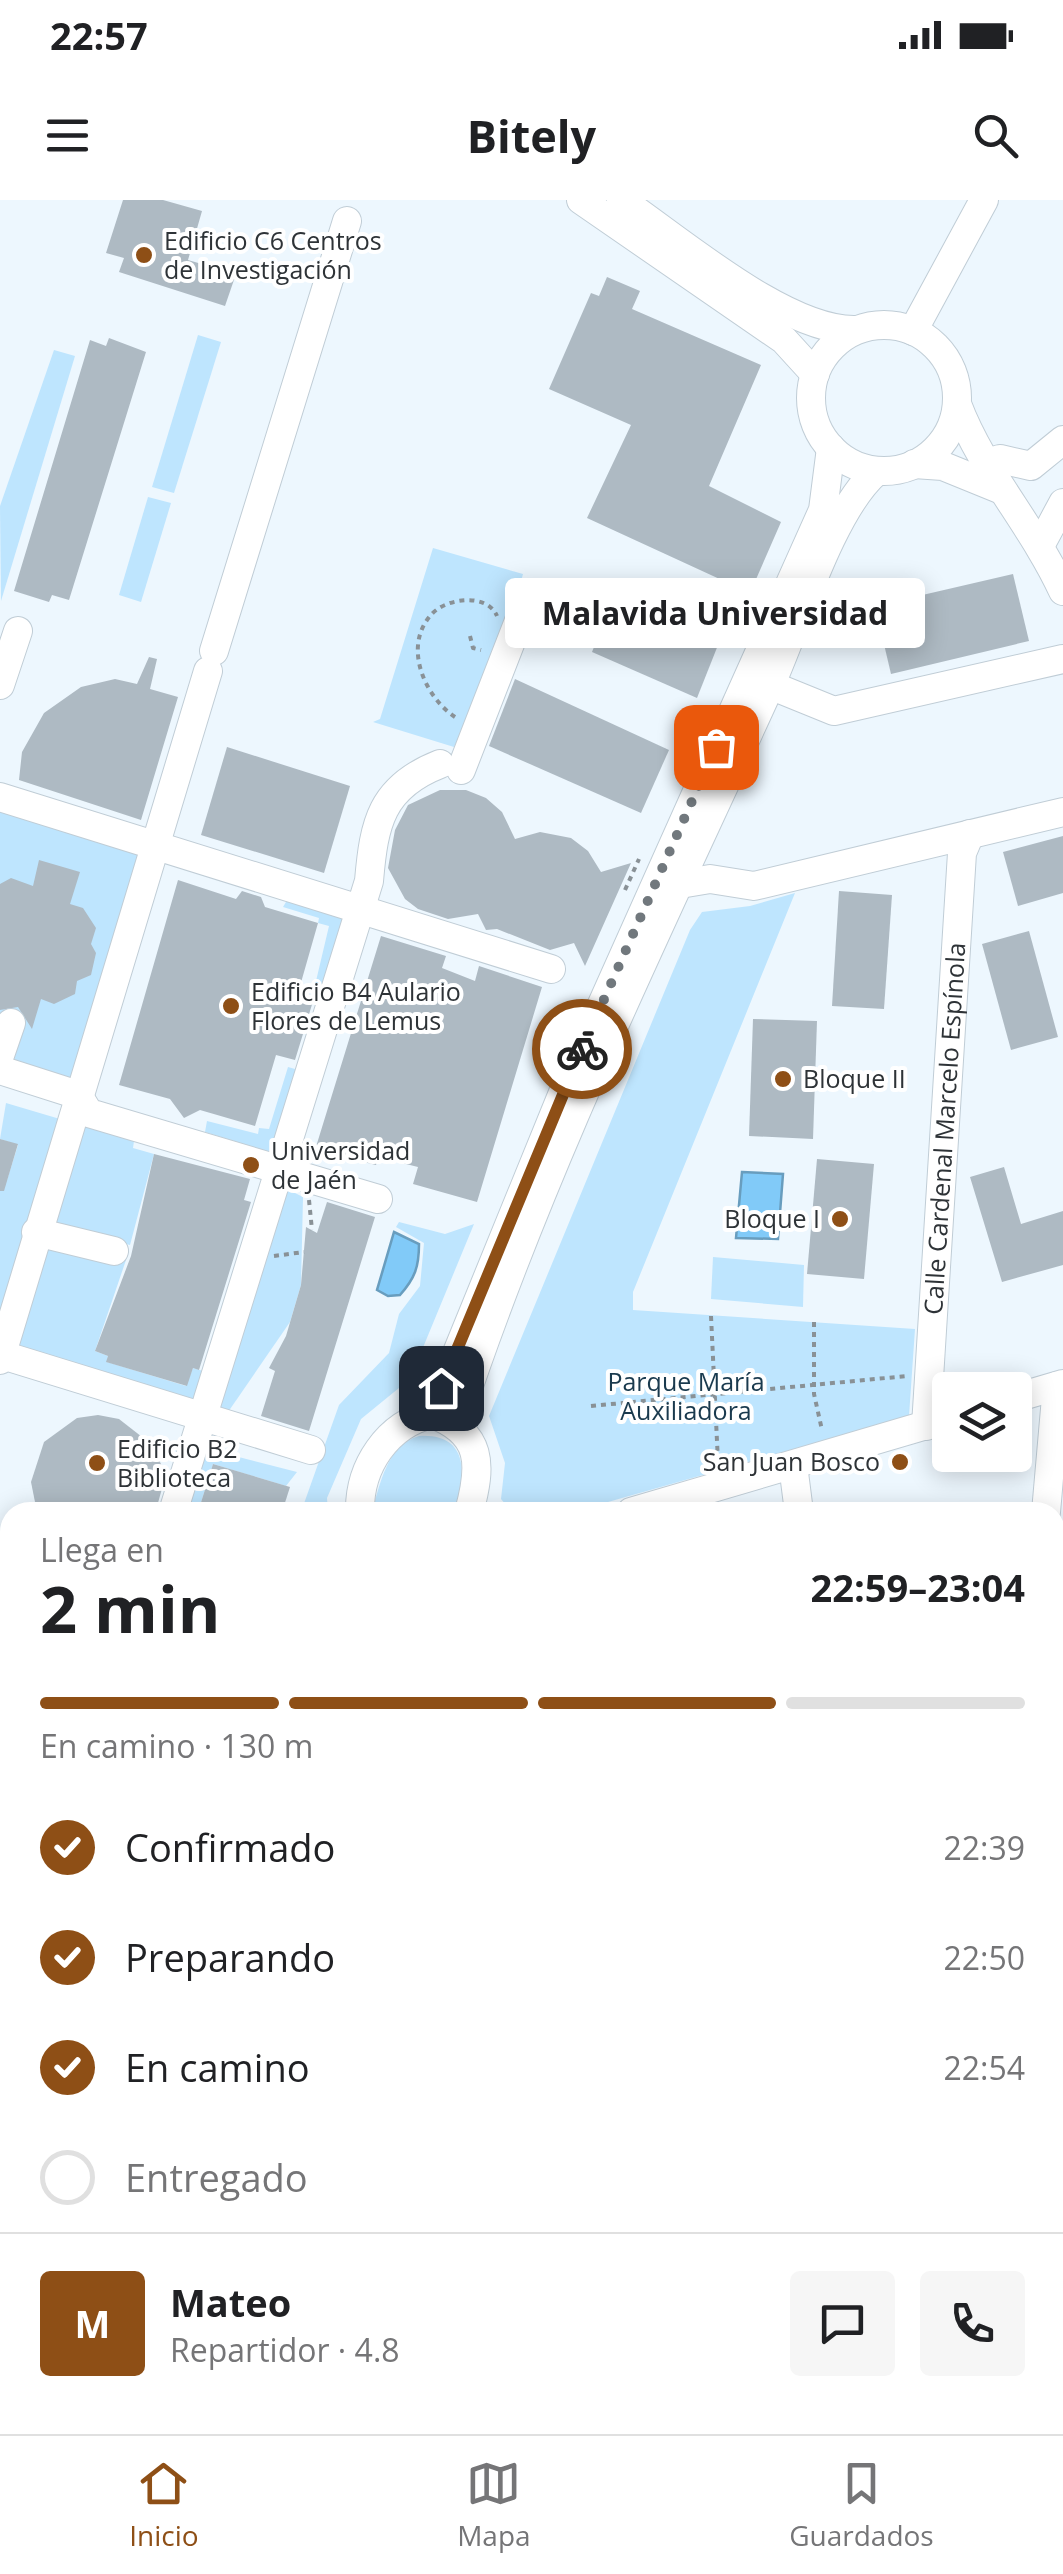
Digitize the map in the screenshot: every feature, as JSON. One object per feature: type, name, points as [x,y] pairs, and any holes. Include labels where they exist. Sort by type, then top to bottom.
[{"type":"street","points":[[581,200],[784,340],[814,374]]},
{"type":"street","points":[[620,200],[788,314],[820,328],[855,330],[890,325],[913,331],[943,355],[954,378],[956,404],[944,440],[914,464]]},
{"type":"street","points":[[913,331],[984,200]]},
{"type":"street","points":[[311,1450],[1,1358],[36,1232],[346,220]]},
{"type":"street","points":[[855,330],[830,348],[814,374],[812,412],[831,448],[856,466],[876,471],[914,464],[943,466],[1002,490]]},
{"type":"street","points":[[956,404],[1002,490],[1025,517],[1060,577]]},
{"type":"street","points":[[987,464],[1000,459],[1031,466],[1063,440]]},
{"type":"street","points":[[444,1419],[576,1060],[823,510],[831,448]]},
{"type":"street","points":[[444,1419],[518,1256],[674,886],[770,685],[852,498],[876,471]]},
{"type":"street","points":[[1040,546],[1062,506]]},
{"type":"street","points":[[176,1502],[360,908],[376,823],[402,784],[451,767],[477,730],[529,595]]},
{"type":"street","points":[[0,684],[18,631]]},
{"type":"street","points":[[770,685],[834,711],[1063,659]]},
{"type":"street","points":[[0,797],[551,970]]},
{"type":"street","points":[[674,886],[710,879],[754,886],[1063,812]]},
{"type":"street","points":[[141,820],[155,845]]},
{"type":"street","name":"Calle Cardenal Marcelo Espínola","points":[[940,1372],[962,852],[970,834]]},
{"type":"street","points":[[0,1055],[11,1022]]},
{"type":"street","points":[[0,1070],[77,1099],[88,1113],[378,1199]]},
{"type":"street","points":[[0,1082],[77,1099]]},
{"type":"street","points":[[36,1232],[114,1251]]},
{"type":"street","points":[[1032,1393],[1060,1385],[1047,1502]]},
{"type":"street","points":[[363,1502],[379,1447],[406,1422],[444,1419],[468,1435],[477,1463],[472,1502]]},
{"type":"street","points":[[684,1502],[719,1487],[932,1424]]},
{"type":"street","points":[[793,1465],[798,1502]]},
{"type":"path","points":[[477,730],[443,709],[426,687],[419,663],[420,638],[429,616],[441,607],[466,600],[482,602],[494,609],[497,618]]},
{"type":"path","points":[[470,636],[474,648],[481,650],[491,642]]},
{"type":"path","points":[[623,896],[638,859]]},
{"type":"path","points":[[711,1316],[719,1487]]},
{"type":"path","points":[[814,1322],[814,1384],[827,1454]]},
{"type":"path","points":[[591,1406],[912,1376]]},
{"type":"green space","points":[[198,335],[221,342],[174,493],[152,487]]},
{"type":"green space","points":[[54,350],[75,356],[1,601],[0,506]]},
{"type":"green space","points":[[148,497],[171,503],[141,602],[119,595]]},
{"type":"green space","points":[[433,548],[523,574],[505,639],[454,747],[373,722],[380,719]]},
{"type":"green space","points":[[0,807],[146,852],[72,1087],[0,1066]]},
{"type":"green space","name":"Parque María Auxiliadora","points":[[795,893],[633,1292],[633,1310],[915,1329],[909,1416],[608,1502],[504,1502],[505,1463],[489,1416],[690,930],[702,912],[750,906]]},
{"type":"green space","points":[[289,897],[352,911],[322,1001],[312,998],[329,926],[318,923],[319,918],[283,907]]},
{"type":"green space","points":[[288,1067],[302,1071],[276,1154],[205,1132],[207,1121],[258,1134],[259,1128],[269,1129]]},
{"type":"green space","points":[[6,1103],[134,1141],[133,1148],[154,1154],[130,1245],[118,1242],[114,1256],[126,1260],[95,1351],[108,1356],[107,1362],[186,1386],[193,1368],[203,1371],[203,1409],[0,1346],[0,1178],[7,1180],[18,1145],[0,1139]]},
{"type":"green space","points":[[285,1188],[303,1197],[301,1285],[290,1322],[226,1415],[218,1411]]},
{"type":"green space","points":[[399,1222],[445,1234],[474,1224],[410,1379],[361,1419],[327,1502],[305,1502],[339,1405],[389,1353],[399,1314],[420,1286],[424,1243],[396,1227]]},
{"type":"green space","points":[[713,1257],[804,1265],[803,1307],[711,1299]]},
{"type":"green space","points":[[419,1436],[436,1437],[456,1450],[462,1472],[457,1502],[375,1502],[392,1457]]},
{"type":"green space","points":[[204,1448],[297,1472],[286,1486],[213,1464],[201,1502],[187,1502]]},
{"type":"water","points":[[581,582],[591,583],[589,619],[564,646],[554,642],[556,616],[567,594]]},
{"type":"water","points":[[742,1172],[783,1174],[778,1239],[736,1238]]},
{"type":"water","points":[[394,1232],[419,1244],[418,1259],[405,1289],[400,1295],[388,1296],[377,1290]]},
{"type":"building","name":"Edificio C6 Centros de Investigación","points":[[123,200],[163,200],[202,211],[188,260],[236,274],[225,306],[119,272],[124,258],[106,253]]},
{"type":"building","points":[[607,277],[640,291],[632,309],[761,365],[709,486],[781,522],[750,593],[587,518],[631,425],[549,389],[591,293],[599,296]]},
{"type":"building","points":[[109,338],[146,352],[69,600],[52,595],[49,602],[14,591],[90,340],[106,346]]},
{"type":"building","points":[[1013,574],[1029,641],[891,674],[875,606]]},
{"type":"building","points":[[618,587],[722,635],[697,698],[592,652]]},
{"type":"building","points":[[149,657],[157,659],[150,689],[178,697],[141,820],[19,780],[22,752],[44,713],[81,687],[115,679],[137,684]]},
{"type":"building","points":[[515,679],[669,750],[641,813],[489,746]]},
{"type":"building","points":[[227,747],[350,786],[324,873],[201,835]]},
{"type":"building","points":[[440,790],[466,790],[486,798],[502,812],[515,839],[540,832],[571,838],[588,851],[601,872],[631,863],[585,966],[574,943],[550,950],[497,929],[486,930],[478,914],[448,919],[418,909],[405,899],[388,868],[395,830],[408,805]]},
{"type":"building","points":[[1063,836],[1063,893],[1018,906],[1003,852]]},
{"type":"building","points":[[39,860],[80,872],[70,904],[83,908],[96,928],[91,944],[96,953],[91,975],[77,981],[75,994],[54,1004],[41,999],[32,1029],[18,1007],[0,1010],[0,884],[11,878],[33,886]]},
{"type":"building","name":"Edificio B4 Aulario Flores de Lemus","points":[[178,880],[236,899],[242,891],[261,897],[265,907],[318,923],[298,993],[314,998],[295,1060],[276,1055],[255,1126],[200,1110],[184,1118],[170,1099],[119,1085]]},
{"type":"building","points":[[839,891],[892,895],[884,1009],[832,1006]]},
{"type":"building","points":[[1029,931],[1058,1037],[1011,1050],[982,944]]},
{"type":"building","points":[[381,936],[446,956],[442,968],[475,981],[479,966],[542,987],[477,1202],[413,1184],[418,1167],[398,1162],[383,1145],[376,1165],[315,1150]]},
{"type":"building","name":"Bloque II","points":[[753,1019],[817,1021],[813,1139],[749,1136]]},
{"type":"building","points":[[0,1139],[18,1144],[4,1191],[0,1191]]},
{"type":"building","points":[[154,1154],[250,1179],[244,1200],[251,1202],[199,1370],[193,1368],[187,1386],[106,1362],[108,1356],[95,1351],[131,1256]]},
{"type":"building","name":"Bloque I","points":[[817,1159],[874,1164],[864,1279],[807,1274]]},
{"type":"building","points":[[1004,1167],[1021,1224],[1063,1211],[1063,1265],[1002,1282],[970,1177]]},
{"type":"building","points":[[327,1202],[375,1217],[309,1431],[261,1416],[275,1371],[269,1368],[286,1336],[301,1285],[306,1227],[317,1233]]},
{"type":"building","name":"Edificio B2 Biblioteca","points":[[98,1415],[119,1419],[151,1444],[161,1464],[163,1485],[158,1502],[35,1502],[31,1482],[44,1442],[77,1418]]},
{"type":"building","points":[[213,1464],[290,1487],[285,1502],[201,1502]]},
{"type":"way so far","points":[[582,1049],[716,747]]},
{"type":"place","name":"Edificio C6 Centros de Investigación","points":[[144,255]]},
{"type":"place","name":"Malavida Universidad","points":[[716,747]]},
{"type":"place","name":"Edificio B4 Aulario Flores de Lemus","points":[[231,1006]]},
{"type":"place","name":"Bloque II","points":[[783,1079]]},
{"type":"place","name":"Universidad de Jaén","points":[[251,1165]]},
{"type":"place","name":"Bloque I","points":[[840,1219]]},
{"type":"place","name":"San Juan Bosco","points":[[900,1462]]},
{"type":"place","name":"Edificio B2 Biblioteca","points":[[97,1463]]},
{"type":"route","points":[[441,1388],[582,1049]]}]
